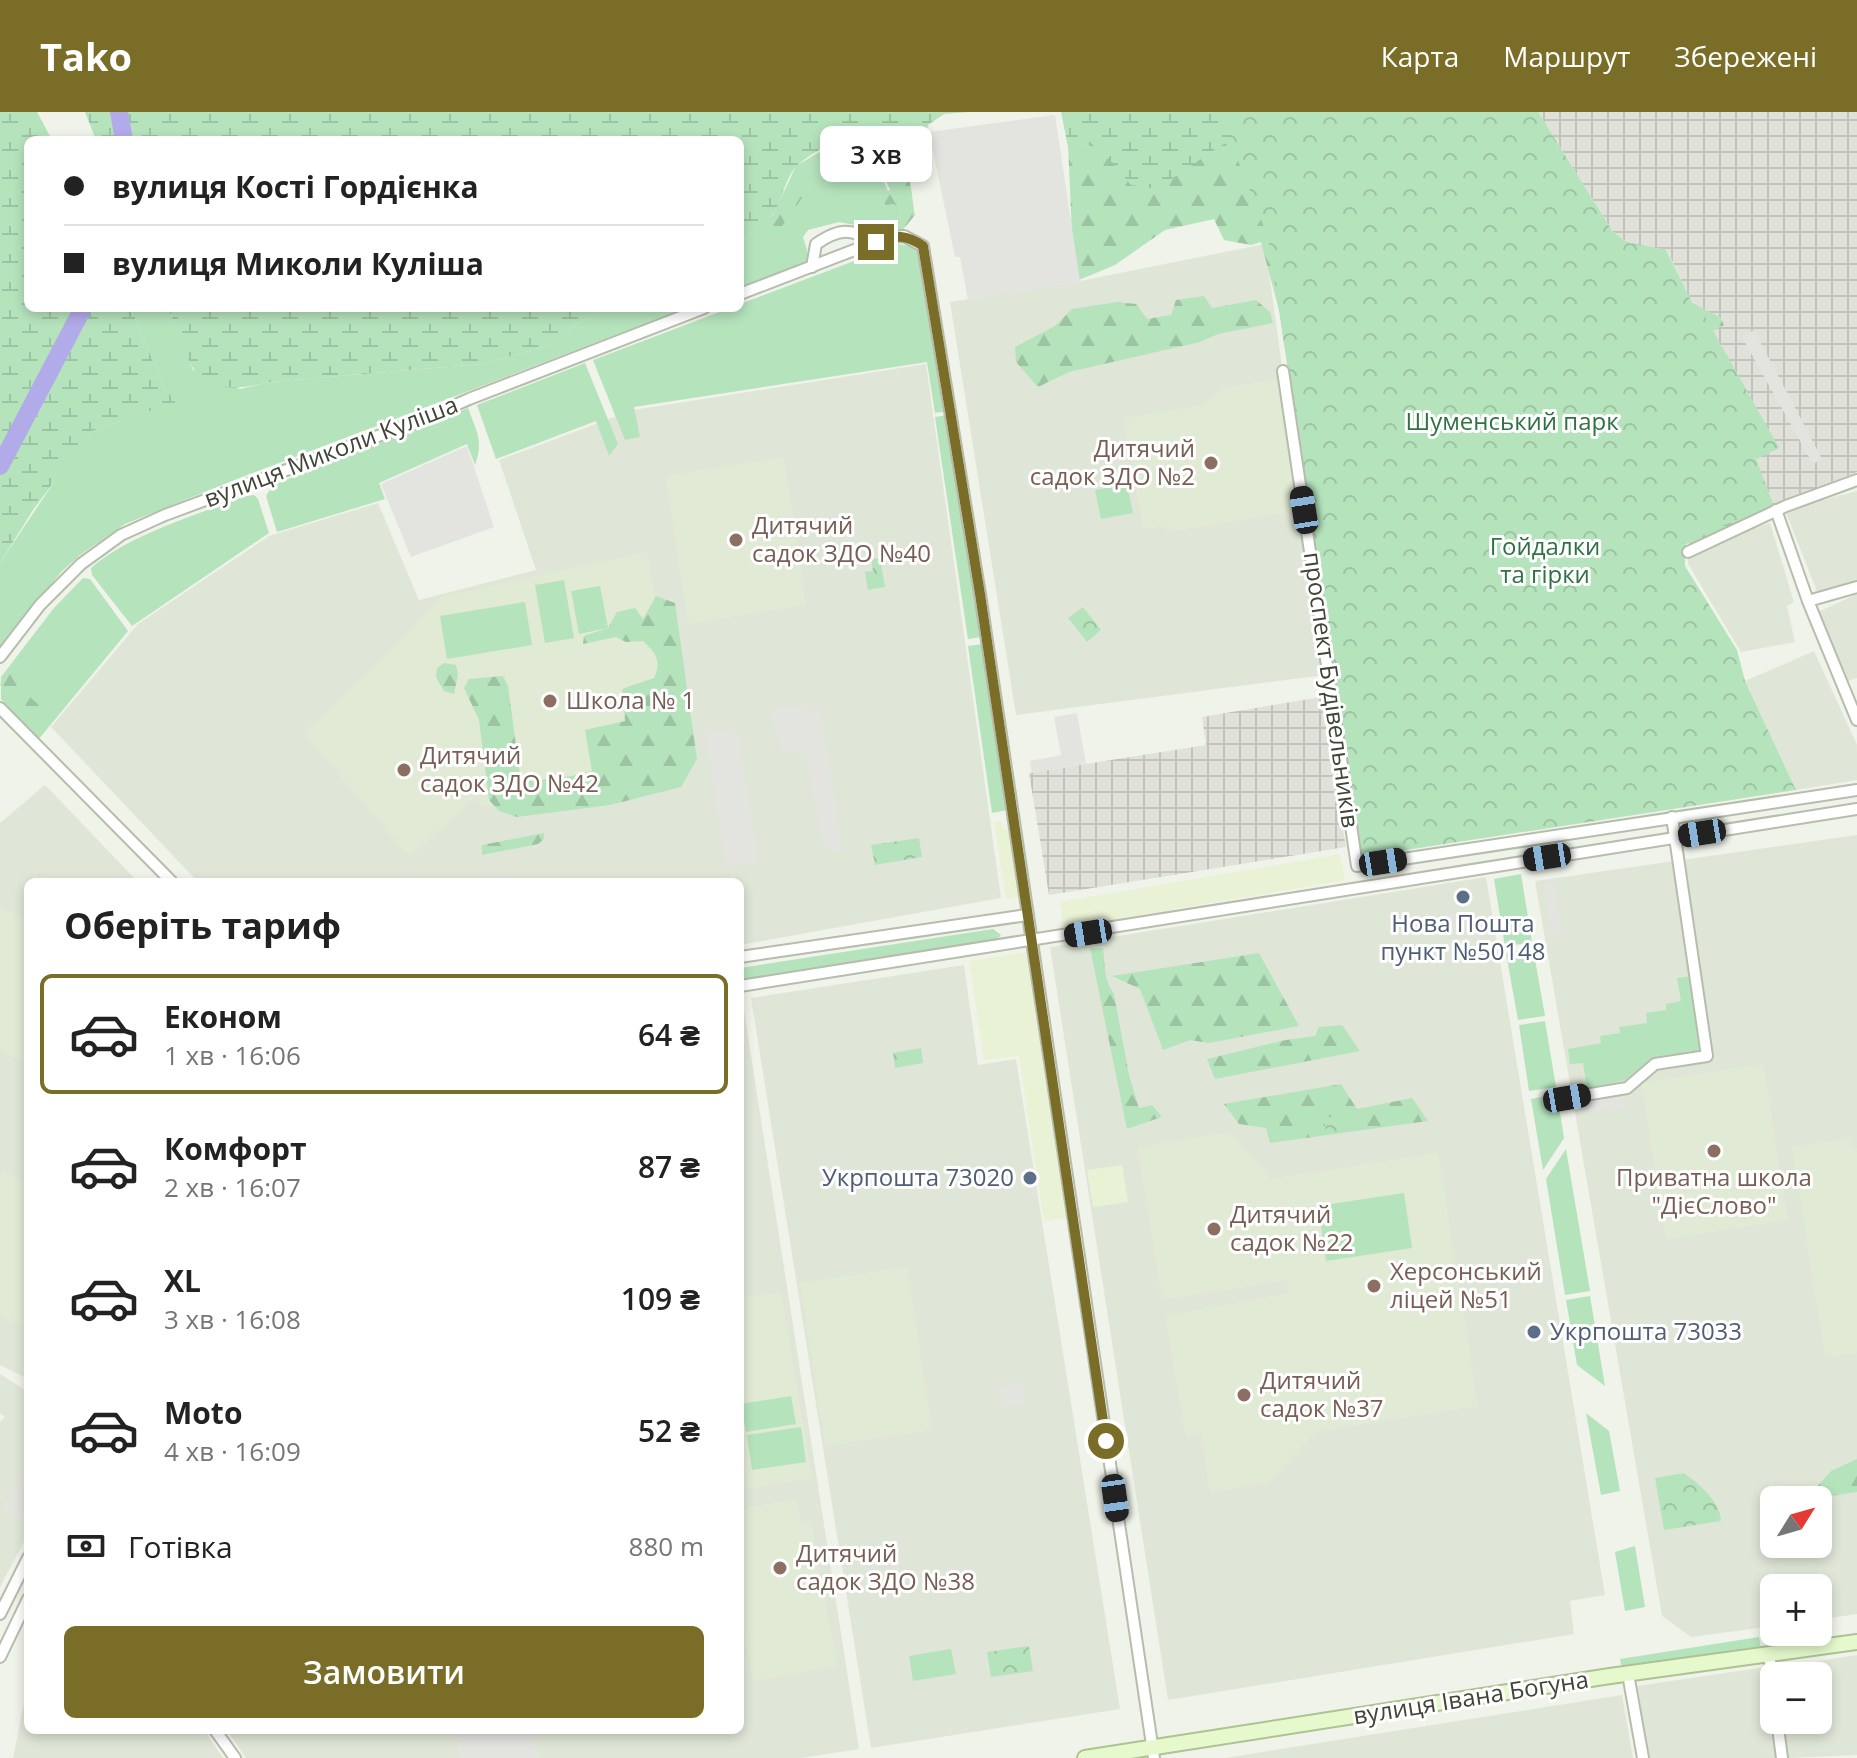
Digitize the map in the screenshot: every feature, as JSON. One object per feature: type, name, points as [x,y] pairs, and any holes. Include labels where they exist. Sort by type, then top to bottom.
[{"type":"street","points":[[812,267],[816,244],[832,233],[853,231],[876,242]]},
{"type":"street","points":[[744,292],[888,237],[904,236],[923,246],[980,594],[1153,1753]]},
{"type":"street","name":"вулиця Миколи Куліша","points":[[0,657],[40,605],[81,564],[121,535],[165,515],[424,419],[694,312]]},
{"type":"street","name":"проспект Будівельників","points":[[1283,371],[1357,866],[1672,817]]},
{"type":"street","points":[[1688,552],[1776,510],[1857,480]]},
{"type":"street","points":[[1776,510],[1808,601],[1857,720]]},
{"type":"street","points":[[1808,601],[1857,587]]},
{"type":"street","points":[[1843,685],[1857,682]]},
{"type":"street","points":[[0,708],[168,878]]},
{"type":"street","points":[[1567,1098],[1627,1088],[1655,1064],[1707,1056],[1672,817],[1857,790]]},
{"type":"street","points":[[744,985],[1857,809]]},
{"type":"street","points":[[744,956],[1027,915]]},
{"type":"street","points":[[1,1607],[24,1565]]},
{"type":"street","points":[[0,1657],[24,1607]]},
{"type":"street","name":"вулиця Івана Богуна","points":[[1085,1758],[1153,1753],[1628,1674],[1857,1642]]},
{"type":"street","points":[[1769,1654],[1770,1662]]},
{"type":"street","points":[[1628,1674],[1643,1758]]},
{"type":"street","points":[[218,1734],[235,1758]]},
{"type":"street","points":[[1779,1734],[1782,1758]]},
{"type":"shaded area","points":[[1538,112],[1857,112],[1857,472],[1774,507],[1692,303],[1667,250],[1628,243],[1613,232]]},
{"type":"shaded area","points":[[1055,115],[1080,281],[968,300],[960,257],[955,257],[929,132]]},
{"type":"shaded area","points":[[1265,244],[1325,675],[1016,715],[950,302],[1080,281]]},
{"type":"shaded area","points":[[1754,330],[1822,459],[1813,464],[1742,337]]},
{"type":"shaded area","points":[[926,364],[1001,898],[744,944],[744,878],[194,878],[51,727],[138,624],[269,536],[378,503],[419,600],[536,570],[499,460],[633,410]]},
{"type":"shaded area","name":"Дитячий садок ЗДО №2","points":[[1276,379],[1297,511],[1168,532],[1163,526],[1143,529],[1124,418],[1204,405],[1224,388]]},
{"type":"shaded area","points":[[467,446],[494,527],[411,557],[381,484]]},
{"type":"shaded area","name":"Дитячий садок ЗДО №40","points":[[784,457],[806,605],[688,624],[666,476]]},
{"type":"shaded area","points":[[1857,491],[1857,582],[1818,594],[1785,510]]},
{"type":"shaded area","points":[[1770,523],[1794,602],[1787,606],[1795,642],[1741,652],[1688,564],[1688,558],[1722,539]]},
{"type":"shaded area","name":"Школа № 1","points":[[647,552],[684,780],[480,807],[477,794],[410,857],[303,733],[386,655],[441,597]]},
{"type":"shaded area","points":[[1857,594],[1857,678],[1844,682],[1816,613]]},
{"type":"shaded area","points":[[1814,651],[1857,745],[1857,780],[1796,790],[1745,681]]},
{"type":"shaded area","points":[[1321,697],[1346,847],[1049,895],[1029,773],[1206,745],[1202,717]]},
{"type":"shaded area","points":[[802,705],[806,712],[820,711],[842,849],[828,851],[822,837],[807,756],[803,756],[802,751],[783,754],[780,735],[776,735],[772,710]]},
{"type":"shaded area","points":[[1077,713],[1086,764],[1032,773],[1030,761],[1061,755],[1054,717]]},
{"type":"shaded area","points":[[737,730],[758,862],[727,867],[706,734]]},
{"type":"shaded area","points":[[45,785],[134,878],[24,878],[24,1377],[0,1365],[0,823]]},
{"type":"shaded area","points":[[1001,821],[1003,829],[1009,828],[1020,897],[1006,899],[994,822]]},
{"type":"shaded area","points":[[1857,835],[1857,1614],[1832,1618],[1832,1574],[1760,1574],[1760,1628],[1691,1637],[1662,1616],[1535,881]]},
{"type":"shaded area","points":[[1340,854],[1345,880],[1064,928],[1060,902]]},
{"type":"shaded area","points":[[1486,877],[1605,1595],[1570,1601],[1574,1634],[1168,1700],[1050,947]]},
{"type":"shaded area","points":[[1553,883],[1562,932],[1552,934],[1544,885]]},
{"type":"shaded area","points":[[0,905],[24,920],[24,1063],[0,1048]]},
{"type":"shaded area","points":[[1466,912],[1469,929],[1443,933],[1440,916]]},
{"type":"shaded area","points":[[1026,952],[1066,1218],[1044,1222],[1019,1056],[984,1060],[969,961]]},
{"type":"shaded area","points":[[964,965],[978,1065],[1016,1059],[1120,1709],[871,1748],[751,998]]},
{"type":"shaded area","points":[[744,1010],[859,1749],[801,1758],[537,1758],[532,1734],[744,1734]]},
{"type":"shaded area","name":"Приватна школа \"ДієСлово\"","points":[[1763,1064],[1788,1220],[1666,1239],[1641,1083]]},
{"type":"shaded area","points":[[1621,1091],[1624,1107],[1583,1114],[1580,1098]]},
{"type":"shaded area","points":[[1230,1132],[1271,1179],[1438,1153],[1478,1406],[1316,1432],[1266,1483],[1210,1493],[1201,1435],[1186,1437],[1165,1316],[1289,1293],[1287,1280],[1162,1300],[1137,1147]]},
{"type":"shaded area","points":[[1851,1138],[1853,1149],[1857,1149],[1857,1353],[1825,1357],[1792,1147]]},
{"type":"shaded area","points":[[1122,1165],[1128,1202],[1093,1207],[1087,1170]]},
{"type":"shaded area","points":[[3,1170],[24,1183],[24,1329],[0,1315],[0,1176]]},
{"type":"shaded area","points":[[907,1267],[932,1430],[825,1446],[800,1283]]},
{"type":"shaded area","points":[[781,1292],[812,1478],[744,1489],[744,1298]]},
{"type":"shaded area","points":[[0,1374],[24,1389],[24,1473],[4,1508],[24,1520],[24,1542],[0,1587],[0,1422],[5,1417],[0,1413]]},
{"type":"shaded area","points":[[1022,1383],[1025,1402],[1002,1406],[999,1387]]},
{"type":"shaded area","points":[[24,1473],[24,1520],[4,1508]]},
{"type":"shaded area","name":"Дитячий садок ЗДО №38","points":[[796,1499],[801,1523],[811,1522],[837,1666],[753,1681],[744,1634],[744,1508]]},
{"type":"shaded area","points":[[1857,1655],[1857,1755],[1788,1758],[1785,1734],[1832,1734],[1832,1662],[1813,1662]]},
{"type":"shaded area","points":[[1760,1668],[1760,1734],[1776,1734],[1779,1758],[1650,1758],[1637,1686]]},
{"type":"shaded area","points":[[1622,1695],[1633,1758],[1225,1758]]},
{"type":"shaded area","points":[[24,1702],[24,1734],[207,1734],[223,1758],[13,1758]]},
{"type":"shaded area","points":[[230,1734],[457,1734],[461,1758],[246,1758]]},
{"type":"shaded area","points":[[457,1734],[532,1734],[537,1758],[461,1758]]},
{"type":"green space","points":[[0,112],[37,112],[50,136],[24,136],[24,312],[133,312],[164,388],[176,402],[92,431],[33,510],[0,563]]},
{"type":"green space","points":[[85,112],[969,112],[944,114],[928,125],[920,166],[908,168],[899,154],[872,140],[857,139],[825,147],[798,165],[773,214],[744,240],[744,136],[94,136]]},
{"type":"green space","points":[[1061,112],[1281,112],[1217,148],[1157,189],[1131,185],[1092,144],[1070,157]]},
{"type":"green space","name":"Шуменський парк","points":[[1219,112],[1538,112],[1613,232],[1628,243],[1666,250],[1692,303],[1704,315],[1779,448],[1756,459],[1774,507],[1694,536],[1685,546],[1685,566],[1737,650],[1745,681],[1796,790],[1361,857],[1268,237]]},
{"type":"green space","points":[[1538,112],[1613,233],[1626,242],[1666,250],[1692,303],[1720,317],[1724,325],[1713,331],[1779,448],[1756,459],[1774,507],[1690,547],[1669,498],[1284,345],[1280,314],[1261,242],[1251,245],[1224,240],[1214,219],[1165,230],[1115,265],[1074,282],[1068,144],[1156,118]]},
{"type":"green space","points":[[857,138],[872,139],[868,146],[891,197],[902,211],[892,232],[839,222],[808,230],[803,237],[807,263],[744,287],[744,240],[773,215],[796,166],[826,148]]},
{"type":"green space","points":[[872,139],[894,148],[906,167],[915,215],[901,232],[892,232],[888,224],[892,217],[902,211],[880,199],[890,190],[868,146]]},
{"type":"green space","points":[[791,193],[802,198],[778,232],[770,226],[778,218]]},
{"type":"green space","points":[[899,244],[918,248],[948,411],[935,413],[927,362],[634,407],[640,437],[625,440],[593,360],[719,312],[744,312],[744,302]]},
{"type":"green space","points":[[1204,296],[1212,308],[1256,300],[1270,312],[1273,323],[1069,372],[1038,387],[1016,362],[1015,347],[1055,326],[1072,309],[1117,302],[1136,304],[1147,319],[1171,315],[1176,300]]},
{"type":"green space","points":[[133,312],[170,312],[193,370],[240,389],[269,382],[482,364],[554,344],[575,324],[603,312],[676,312],[125,524],[62,571],[0,647],[0,563],[66,464],[92,431],[175,402],[164,388]]},
{"type":"green space","points":[[170,312],[603,312],[575,324],[554,344],[482,364],[269,382],[244,387],[210,383],[199,375]]},
{"type":"green space","points":[[585,363],[618,444],[609,456],[596,421],[496,459],[477,405]]},
{"type":"green space","points":[[468,408],[479,442],[475,465],[467,444],[379,483],[385,499],[277,532],[266,496],[273,485]]},
{"type":"green space","points":[[948,415],[981,637],[968,639],[935,417]]},
{"type":"green space","points":[[1127,484],[1133,513],[1101,519],[1095,490]]},
{"type":"green space","points":[[254,495],[269,533],[132,626],[92,575],[91,568],[144,535]]},
{"type":"green space","points":[[880,558],[885,587],[868,590],[865,572],[873,571],[871,559]]},
{"type":"green space","points":[[83,578],[90,579],[128,631],[38,740],[1,699],[1,677],[54,608]]},
{"type":"green space","points":[[564,580],[574,638],[545,643],[535,585]]},
{"type":"green space","points":[[600,586],[608,628],[579,634],[571,591]]},
{"type":"green space","points":[[656,596],[675,603],[697,759],[681,787],[610,805],[517,817],[499,811],[489,800],[479,720],[464,688],[469,679],[503,676],[508,686],[521,782],[592,771],[585,730],[625,721],[622,689],[654,678],[657,662],[654,653],[643,641],[626,642],[616,637],[583,644],[584,636],[608,628],[617,612],[635,608],[643,619]]},
{"type":"green space","points":[[525,602],[532,645],[447,659],[440,616]]},
{"type":"green space","points":[[1083,607],[1101,630],[1087,642],[1068,618]]},
{"type":"green space","points":[[983,644],[1007,810],[992,813],[968,646]]},
{"type":"green space","points":[[16,660],[33,683],[29,696],[40,706],[26,722],[8,702],[0,684]]},
{"type":"green space","points":[[444,663],[456,665],[458,675],[454,694],[444,691],[436,677],[437,668]]},
{"type":"green space","points":[[544,833],[544,839],[538,844],[482,855],[482,845]]},
{"type":"green space","points":[[919,838],[922,857],[875,865],[871,845]]},
{"type":"green space","points":[[1521,874],[1532,942],[1505,947],[1494,879]]},
{"type":"green space","points":[[993,929],[1001,935],[996,941],[744,979],[744,967]]},
{"type":"green space","points":[[1090,948],[1103,948],[1107,978],[1114,994],[1129,1075],[1139,1108],[1152,1105],[1162,1117],[1127,1129]]},
{"type":"green space","points":[[1533,948],[1545,1016],[1518,1020],[1506,953]]},
{"type":"green space","points":[[1259,953],[1299,1026],[1209,1043],[1190,1040],[1163,1050],[1140,989],[1112,976]]},
{"type":"green space","points":[[1691,976],[1702,1052],[1650,1060],[1625,1080],[1587,1089],[1583,1063],[1570,1064],[1568,1049],[1601,1043],[1600,1036],[1620,1033],[1619,1027],[1647,1023],[1646,1013],[1666,1010],[1666,1004],[1681,1001],[1677,978]]},
{"type":"green space","points":[[1545,1021],[1556,1087],[1529,1091],[1519,1025]]},
{"type":"green space","points":[[1342,1025],[1360,1051],[1215,1079],[1207,1059],[1315,1036],[1319,1027]]},
{"type":"green space","points":[[921,1048],[923,1063],[895,1068],[893,1053]]},
{"type":"green space","points":[[1341,1084],[1357,1109],[1412,1098],[1428,1121],[1270,1143],[1266,1128],[1239,1124],[1224,1104]]},
{"type":"green space","points":[[1557,1094],[1564,1138],[1543,1170],[1531,1099]]},
{"type":"green space","points":[[1350,1114],[1352,1129],[1326,1133],[1324,1118]]},
{"type":"green space","points":[[1566,1149],[1590,1291],[1565,1295],[1546,1179]]},
{"type":"green space","points":[[1404,1193],[1412,1248],[1326,1261],[1318,1206]]},
{"type":"green space","points":[[1590,1296],[1605,1386],[1577,1365],[1566,1300]]},
{"type":"green space","points":[[791,1396],[796,1424],[746,1432],[744,1404]]},
{"type":"green space","points":[[1586,1413],[1609,1431],[1620,1491],[1601,1495]]},
{"type":"green space","points":[[801,1427],[806,1462],[752,1470],[747,1435]]},
{"type":"green space","points":[[1857,1459],[1857,1492],[1832,1496],[1832,1486],[1818,1486],[1831,1471]]},
{"type":"green space","points":[[1684,1473],[1713,1500],[1721,1521],[1664,1530],[1655,1478]]},
{"type":"green space","points":[[1635,1546],[1645,1607],[1625,1611],[1615,1552]]},
{"type":"green space","points":[[1759,1637],[1761,1648],[1622,1670],[1620,1659]]},
{"type":"green space","points":[[1029,1646],[1033,1671],[991,1677],[987,1652]]},
{"type":"green space","points":[[951,1649],[956,1674],[913,1681],[909,1656]]},
{"type":"waterway","points":[[119,112],[123,136]]},
{"type":"waterway","points":[[0,466],[81,312]]},
{"type":"place","name":"Дитячий садок ЗДО №2","points":[[1211,463]]},
{"type":"place","name":"Дитячий садок ЗДО №40","points":[[736,540]]},
{"type":"place","name":"Школа № 1","points":[[550,701]]},
{"type":"place","name":"Дитячий садок ЗДО №42","points":[[404,770]]},
{"type":"place","name":"Нова Пошта пункт №50148","points":[[1463,897]]},
{"type":"place","name":"Приватна школа \"ДієСлово\"","points":[[1714,1151]]},
{"type":"place","name":"Укрпошта 73020","points":[[1030,1178]]},
{"type":"place","name":"Дитячий садок №22","points":[[1214,1229]]},
{"type":"place","name":"Херсонський ліцей №51","points":[[1374,1286]]},
{"type":"place","name":"Укрпошта 73033","points":[[1534,1332]]},
{"type":"place","name":"Дитячий садок №37","points":[[1244,1395]]},
{"type":"place","name":"Дитячий садок ЗДО №38","points":[[780,1568]]},
{"type":"route","points":[[876,242],[904,236],[923,246],[980,594],[1106,1441]]},
{"type":"park label","name":"Гойдалки та гірки","points":[[1545,561]]}]
